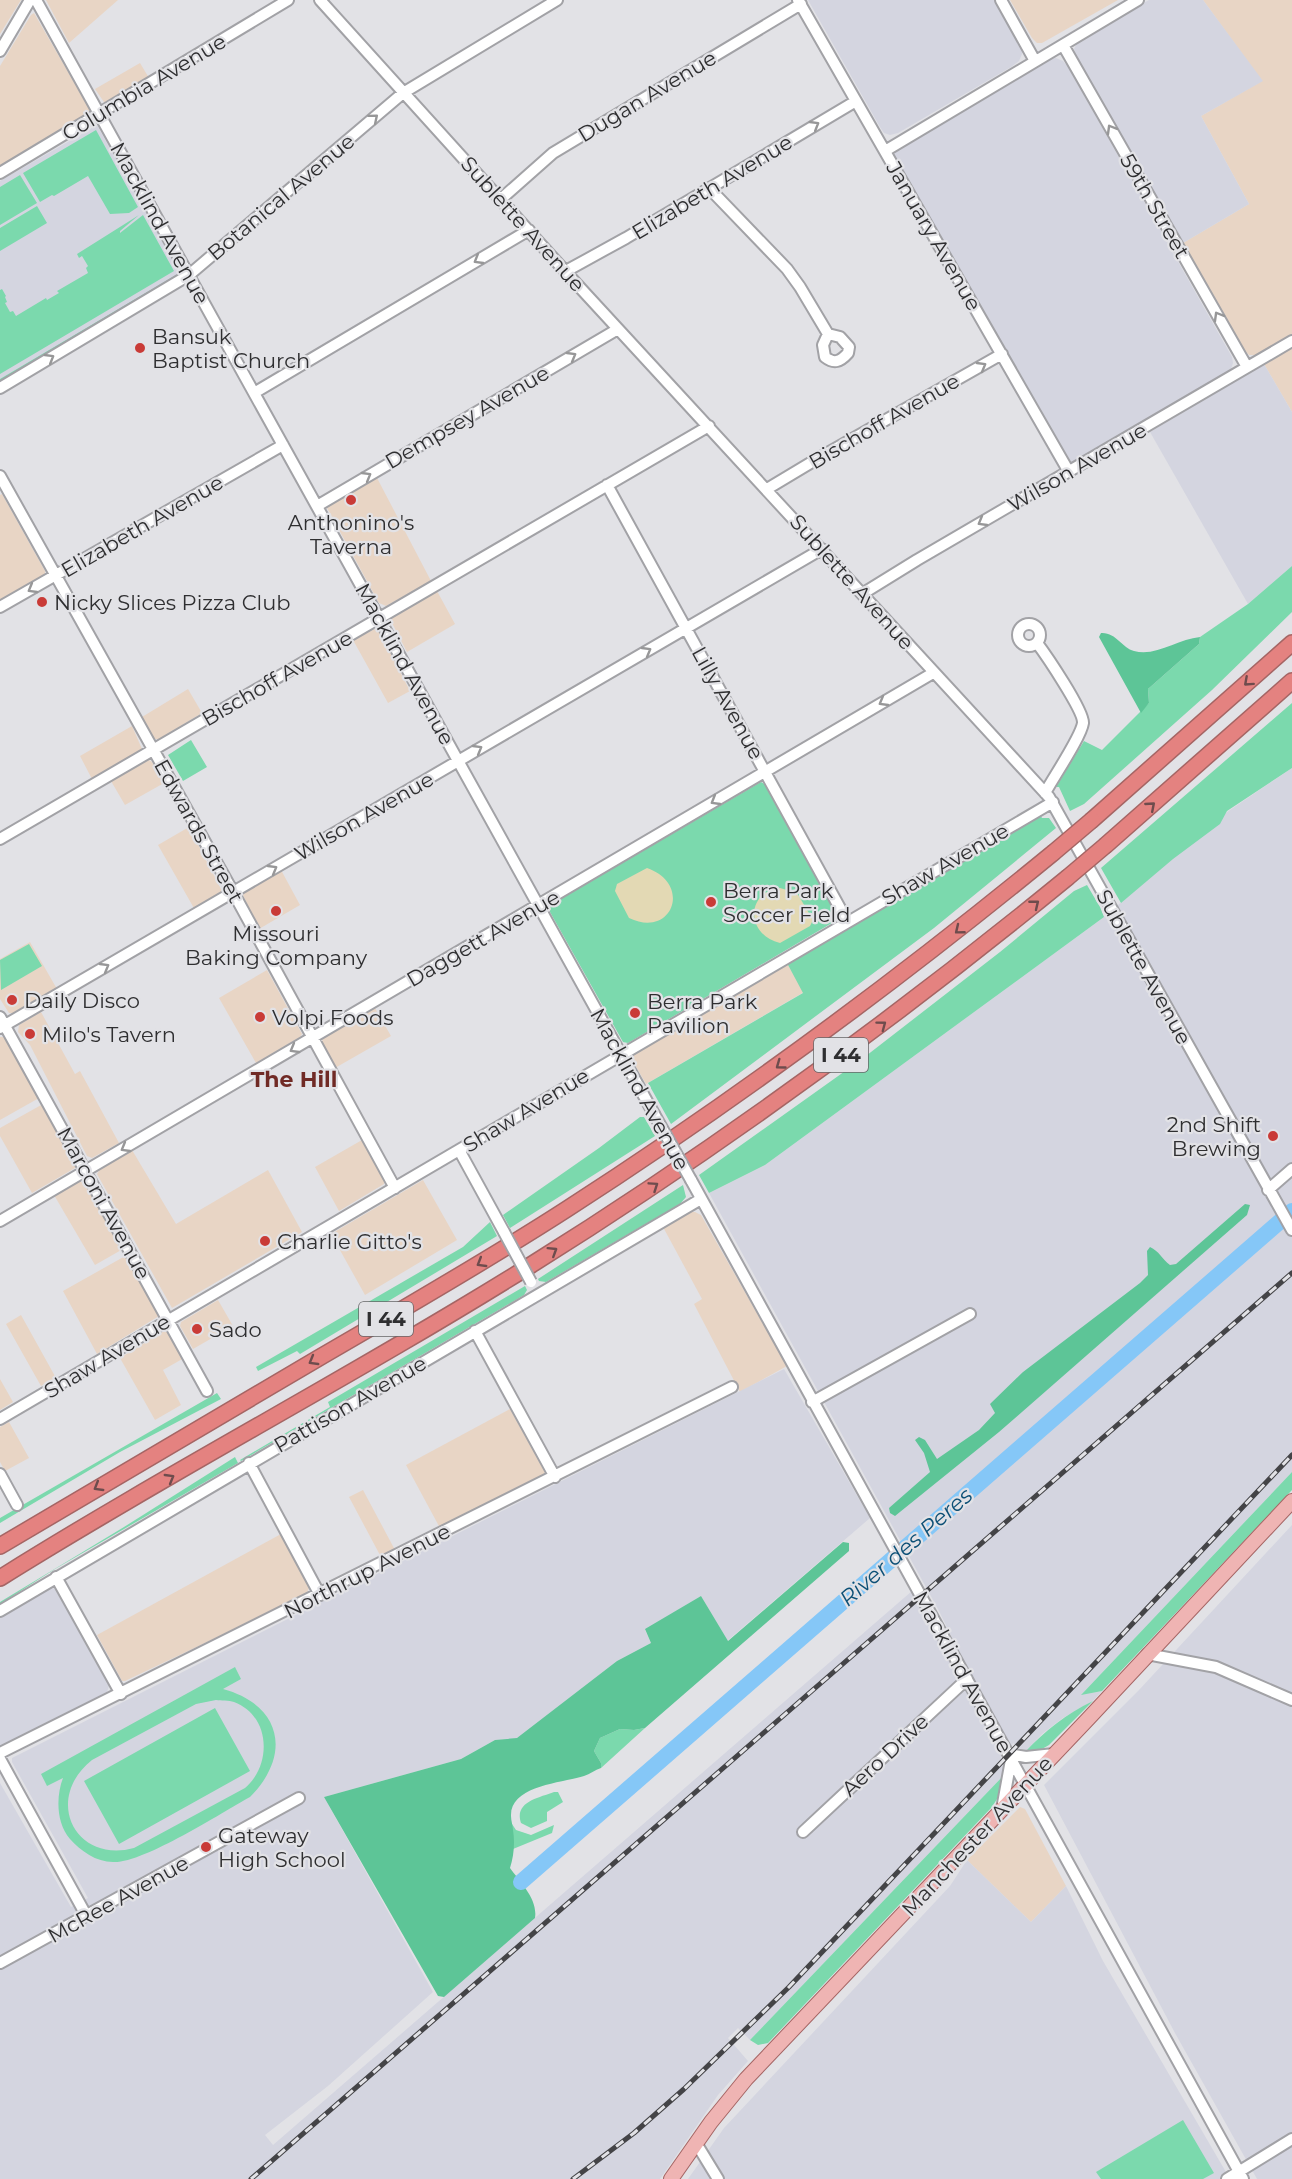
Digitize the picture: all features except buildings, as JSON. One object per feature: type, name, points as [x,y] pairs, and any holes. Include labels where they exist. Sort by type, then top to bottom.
[{"type":"highway","name":"I 44","points":[[0,1546],[483,1262],[650,1155],[740,1093],[940,945],[1053,853],[1292,643]]},
{"type":"highway","name":"I 44","points":[[0,1580],[483,1294],[646,1191],[835,1060],[939,981],[1067,878],[1292,681]]},
{"type":"highway","points":[[0,1538],[21,1534]]},
{"type":"main road","name":"Manchester Avenue","points":[[672,2179],[725,2104],[754,2071],[1292,1501]]},
{"type":"street","points":[[0,51],[30,0]]},
{"type":"street","name":"Macklind Avenue","points":[[36,0],[1241,2176]]},
{"type":"street","name":"Columbia Avenue","points":[[0,173],[288,0]]},
{"type":"street","name":"Sublette Avenue","points":[[320,0],[618,329],[1053,802],[1292,1230]]},
{"type":"street","name":"Botanical Avenue","points":[[0,388],[189,275],[403,93],[557,0]]},
{"type":"street","points":[[1001,0],[1035,61]]},
{"type":"street","points":[[885,151],[1138,0]]},
{"type":"street","name":"January Avenue","points":[[800,2],[1070,472]]},
{"type":"street","name":"Dugan Avenue","points":[[501,199],[553,153],[800,2]]},
{"type":"street","name":"59th Street","points":[[1063,45],[1247,367]]},
{"type":"street","name":"Elizabeth Avenue","points":[[566,271],[626,238],[856,101]]},
{"type":"street","points":[[709,188],[787,269],[828,334]]},
{"type":"street","points":[[254,393],[529,230]]},
{"type":"street","name":"Dempsey Avenue","points":[[317,506],[618,329]]},
{"type":"street","name":"Wilson Avenue","points":[[862,594],[1292,341]]},
{"type":"street","name":"Bischoff Avenue","points":[[767,489],[1002,354]]},
{"type":"street","name":"Bischoff Avenue","points":[[0,839],[709,426]]},
{"type":"street","name":"Elizabeth Avenue","points":[[0,607],[284,445]]},
{"type":"street","name":"Edwards Street","points":[[0,476],[233,892],[395,1188]]},
{"type":"street","name":"Lilly Avenue","points":[[607,485],[847,921]]},
{"type":"street","name":"Wilson Avenue","points":[[2,1024],[822,549]]},
{"type":"street","points":[[1037,643],[1082,717],[1081,731],[1045,793]]},
{"type":"street","name":"Daggett Avenue","points":[[0,1221],[933,673]]},
{"type":"street","name":"Shaw Avenue","points":[[0,1419],[1053,802]]},
{"type":"street","name":"Marconi Avenue","points":[[2,1024],[207,1391]]},
{"type":"street","points":[[459,1150],[538,1294]]},
{"type":"street","points":[[1271,1194],[1292,1169]]},
{"type":"street","name":"Pattison Avenue","points":[[0,1611],[701,1199]]},
{"type":"street","points":[[812,1402],[970,1314]]},
{"type":"street","points":[[475,1331],[555,1477]]},
{"type":"street","name":"Northrup Avenue","points":[[0,1753],[732,1387]]},
{"type":"street","points":[[249,1463],[320,1595]]},
{"type":"street","points":[[0,1474],[17,1505]]},
{"type":"street","points":[[56,1577],[121,1694]]},
{"type":"street","points":[[1147,1654],[1216,1667],[1292,1700]]},
{"type":"street","name":"Aero Drive","points":[[803,1832],[967,1678]]},
{"type":"street","points":[[1001,1810],[1010,1757],[1054,1754]]},
{"type":"street","points":[[0,1759],[86,1915]]},
{"type":"street","name":"McRee Avenue","points":[[0,1964],[299,1798]]},
{"type":"street","points":[[1227,2179],[1241,2176],[1292,2139]]},
{"type":"street","points":[[696,2143],[718,2179]]},
{"type":"shaded area","points":[[0,0],[21,0],[0,34]]},
{"type":"shaded area","points":[[46,0],[118,0],[69,43]]},
{"type":"shaded area","points":[[808,0],[996,0],[1022,47],[1022,54],[1019,61],[1011,67],[898,133],[890,135],[884,133],[880,127]]},
{"type":"shaded area","points":[[1010,0],[1118,0],[1042,43],[1037,43]]},
{"type":"shaded area","points":[[1149,0],[1203,0],[1263,81],[1201,116],[1249,204],[1183,243],[1074,49],[1083,38]]},
{"type":"shaded area","points":[[1203,0],[1292,0],[1292,334],[1256,355],[1249,355],[1245,351],[1183,243],[1249,204],[1201,116],[1262,81]]},
{"type":"shaded area","points":[[34,13],[90,110],[84,116],[0,166],[0,66]]},
{"type":"shaded area","points":[[1056,58],[1068,67],[1232,357],[1233,363],[1226,374],[1075,462],[1071,462],[892,151],[1049,59]]},
{"type":"shaded area","points":[[140,63],[149,78],[104,102],[95,89]]},
{"type":"shaded area","points":[[97,125],[179,275],[0,382],[0,181]]},
{"type":"shaded area","points":[[1292,347],[1292,412],[1264,364]]},
{"type":"shaded area","points":[[1264,364],[1292,412],[1292,566],[1248,604],[1150,432]]},
{"type":"shaded area","points":[[376,476],[431,581],[386,606],[379,603],[327,508],[327,504]]},
{"type":"shaded area","points":[[2,494],[45,571],[45,575],[0,601],[0,495]]},
{"type":"shaded area","points":[[437,591],[455,624],[407,652],[391,621],[393,617]]},
{"type":"shaded area","points":[[375,629],[380,633],[410,691],[388,703],[353,640]]},
{"type":"shaded area","points":[[188,689],[202,713],[159,739],[154,739],[142,717]]},
{"type":"shaded area","points":[[132,726],[142,749],[92,779],[80,756]]},
{"type":"shaded area","points":[[149,760],[164,783],[125,805],[111,781]]},
{"type":"shaded area","points":[[1292,768],[1292,1472],[1082,1694],[1102,1691],[1093,1701],[1063,1718],[1042,1734],[1025,1752],[1013,1743],[1009,1754],[938,1609],[709,1193],[765,1165],[1104,917],[1227,812]]},
{"type":"shaded area","points":[[189,827],[222,891],[195,910],[158,845]]},
{"type":"shaded area","points":[[281,870],[300,905],[259,929],[243,895],[244,892]]},
{"type":"shaded area","points":[[30,942],[57,989],[14,1013],[9,1013],[0,999],[0,959]]},
{"type":"shaded area","points":[[787,963],[804,992],[646,1084],[631,1058],[633,1054]]},
{"type":"shaded area","name":"Volpi Foods","points":[[267,970],[302,1034],[256,1063],[219,998]]},
{"type":"shaded area","points":[[375,1008],[391,1036],[335,1068],[322,1042],[323,1038]]},
{"type":"shaded area","points":[[41,1012],[75,1074],[80,1071],[119,1143],[92,1158],[87,1156],[30,1045],[18,1032],[19,1025]]},
{"type":"shaded area","points":[[0,1037],[7,1040],[39,1098],[0,1120]]},
{"type":"shaded area","points":[[43,1104],[77,1165],[32,1193],[0,1136],[0,1128]]},
{"type":"shaded area","points":[[362,1140],[384,1184],[339,1211],[315,1167]]},
{"type":"shaded area","points":[[132,1150],[176,1224],[268,1170],[302,1232],[172,1308],[97,1174],[100,1169]]},
{"type":"shaded area","points":[[423,1180],[457,1240],[365,1295],[331,1234]]},
{"type":"shaded area","points":[[79,1181],[87,1184],[123,1249],[95,1265],[54,1195]]},
{"type":"shaded area","points":[[691,1212],[701,1215],[787,1366],[740,1392],[694,1304],[702,1299],[663,1227]]},
{"type":"shaded area","points":[[127,1255],[159,1316],[97,1354],[63,1291]]},
{"type":"shaded area","points":[[218,1300],[233,1326],[193,1349],[180,1326],[181,1322]]},
{"type":"shaded area","points":[[21,1315],[56,1378],[41,1386],[6,1324]]},
{"type":"shaded area","points":[[164,1331],[168,1331],[184,1358],[163,1370],[181,1405],[155,1420],[120,1358]]},
{"type":"shaded area","points":[[784,1369],[870,1518],[727,1641],[701,1596],[645,1630],[651,1643],[617,1661],[517,1739],[495,1740],[461,1759],[324,1797],[433,1992],[328,2086],[265,2135],[273,2145],[912,1591],[1001,1755],[1004,1775],[750,2040],[738,2028],[728,2038],[748,2061],[718,2095],[660,2179],[0,2179],[0,1783],[71,1907],[88,1898],[12,1762],[12,1758]]},
{"type":"shaded area","points":[[0,1379],[13,1402],[0,1410]]},
{"type":"shaded area","points":[[510,1409],[545,1472],[544,1476],[440,1528],[406,1465]]},
{"type":"shaded area","points":[[9,1422],[29,1458],[5,1471],[0,1462],[0,1427]]},
{"type":"shaded area","points":[[363,1490],[395,1550],[381,1557],[349,1497]]},
{"type":"shaded area","points":[[1292,1525],[1292,2179],[1257,2179],[1175,2033],[1044,1785],[1139,1690]]},
{"type":"shaded area","points":[[281,1534],[309,1588],[306,1595],[122,1681],[97,1635]]},
{"type":"shaded area","points":[[50,1587],[55,1589],[109,1686],[107,1692],[0,1747],[0,1618]]},
{"type":"shaded area","points":[[1020,1807],[1025,1809],[1066,1886],[1031,1922],[967,1860]]},
{"type":"shaded area","points":[[967,1860],[1031,1922],[1066,1886],[1103,1961],[1230,2179],[688,2179],[724,2128],[950,1886]]},
{"type":"green space","points":[[96,130],[138,207],[129,213],[110,214],[88,176],[40,202],[23,173]]},
{"type":"green space","points":[[20,175],[37,203],[0,225],[0,187]]},
{"type":"green space","points":[[37,206],[47,223],[0,251],[0,228]]},
{"type":"green space","points":[[139,215],[120,233],[143,215],[174,271],[0,374],[0,290],[2,289],[6,296],[7,302],[5,303],[10,312],[13,311],[16,316],[46,298],[47,300],[59,293],[57,291],[88,273],[86,268],[88,266],[82,256],[79,258],[77,254]]},
{"type":"green space","points":[[176,275],[177,277],[0,382],[0,379]]},
{"type":"green space","points":[[1292,566],[1292,612],[1212,690],[1084,804],[1070,811],[1059,787],[1056,787],[1084,741],[1102,750],[1149,703],[1148,689],[1199,644],[1200,637],[1248,604]]},
{"type":"green space","points":[[1101,633],[1115,637],[1134,651],[1142,652],[1159,650],[1200,637],[1199,644],[1148,689],[1149,703],[1141,713],[1099,637]]},
{"type":"green space","points":[[1292,703],[1292,768],[1227,811],[1220,824],[1173,859],[1121,903],[1101,868]]},
{"type":"green space","points":[[191,740],[207,767],[183,781],[168,755]]},
{"type":"green space","points":[[761,782],[766,785],[838,915],[837,920],[628,1043],[623,1042],[550,912],[550,905]]},
{"type":"green space","points":[[1041,816],[1049,818],[1056,828],[934,928],[671,1124],[648,1083],[803,993],[787,963]]},
{"type":"green space","points":[[1087,885],[1104,917],[765,1165],[709,1193],[699,1175],[862,1059],[1000,952],[1074,891]]},
{"type":"green space","points":[[29,944],[42,966],[1,990],[0,960]]},
{"type":"green space","points":[[640,1117],[644,1117],[655,1136],[510,1228],[503,1215]]},
{"type":"green space","points":[[683,1185],[686,1197],[680,1204],[546,1282],[539,1281],[538,1279]]},
{"type":"green space","points":[[1245,1204],[1250,1205],[1247,1215],[999,1432],[895,1516],[890,1513],[889,1508],[930,1472],[924,1453],[915,1440],[919,1437],[925,1440],[937,1459],[979,1430],[995,1413],[990,1404],[1023,1372],[1148,1275],[1147,1251],[1150,1247],[1170,1265],[1176,1264]]},
{"type":"green space","points":[[490,1222],[497,1236],[300,1354],[297,1351],[258,1371],[256,1367],[463,1247]]},
{"type":"green space","points":[[525,1286],[527,1290],[524,1295],[240,1460],[330,1407],[328,1402]]},
{"type":"green space","points":[[217,1393],[221,1399],[120,1452],[0,1523],[0,1518]]},
{"type":"green space","points":[[235,1457],[238,1463],[55,1569],[0,1604],[0,1602]]},
{"type":"green space","points":[[1292,1472],[1292,1490],[1102,1691],[1081,1695]]},
{"type":"green space","points":[[843,1542],[849,1543],[849,1551],[645,1728],[620,1729],[600,1738],[594,1751],[601,1763],[601,1768],[584,1776],[539,1787],[519,1798],[513,1806],[511,1816],[514,1844],[510,1868],[534,1904],[535,1918],[444,1997],[438,1996],[324,1797],[461,1759],[495,1740],[517,1738],[617,1661],[651,1643],[645,1629],[701,1596],[728,1641]]},
{"type":"green space","points":[[235,1667],[241,1679],[223,1689],[243,1697],[258,1707],[269,1719],[274,1733],[275,1749],[272,1765],[250,1797],[161,1847],[126,1860],[107,1862],[101,1860],[84,1852],[70,1839],[62,1825],[58,1801],[63,1778],[47,1786],[41,1774]],"holes":[[[216,1700],[232,1701],[246,1709],[261,1729],[264,1742],[260,1767],[245,1788],[134,1848],[113,1850],[96,1846],[82,1837],[72,1825],[68,1809],[70,1792],[77,1776],[92,1760],[196,1704]]]},
{"type":"green space","points":[[1093,1701],[1049,1745],[1042,1749],[1025,1752],[1056,1724]]},
{"type":"green space","points":[[215,1708],[250,1771],[119,1844],[84,1781]]},
{"type":"green space","points":[[645,1728],[601,1768],[601,1763],[594,1751],[600,1738],[620,1729]]},
{"type":"green space","points":[[1004,1775],[1002,1791],[992,1807],[768,2043],[758,2045],[750,2040]]},
{"type":"green space","points":[[558,1792],[563,1802],[547,1812],[547,1821],[531,1828],[521,1823],[521,1810],[524,1806]]},
{"type":"green space","points":[[512,1824],[516,1830],[531,1835],[554,1825],[552,1833],[513,1849]]},
{"type":"green space","points":[[1183,2120],[1214,2173],[1203,2179],[1101,2179],[1096,2172]]},
{"type":"sand","points":[[647,868],[661,876],[670,886],[673,896],[666,916],[644,923],[629,918],[615,891],[617,884]]},
{"type":"sand","points":[[780,888],[797,893],[813,920],[810,926],[780,943],[769,939],[761,932],[754,914],[760,897]]},
{"type":"waterway","name":"River des Peres","points":[[521,1882],[1292,1211]]},
{"type":"railway","points":[[251,2179],[1292,1273]]},
{"type":"railway","points":[[573,2179],[634,2133],[684,2089],[789,1987],[1292,1455]]},
{"type":"place","name":"Bansuk Baptist Church","points":[[140,348]]},
{"type":"place","name":"Anthonino's Taverna","points":[[351,500]]},
{"type":"place","name":"Nicky Slices Pizza Club","points":[[42,602]]},
{"type":"place","name":"Berra Park Soccer Field","points":[[711,902]]},
{"type":"place","name":"Missouri Baking Company","points":[[276,911]]},
{"type":"place","name":"Daily Disco","points":[[12,1000]]},
{"type":"place","name":"Berra Park Pavilion","points":[[635,1013]]},
{"type":"place","name":"Volpi Foods","points":[[260,1017]]},
{"type":"place","name":"Milo's Tavern","points":[[30,1034]]},
{"type":"place","name":"2nd Shift Brewing","points":[[1273,1136]]},
{"type":"place","name":"Charlie Gitto's","points":[[265,1241]]},
{"type":"place","name":"Sado","points":[[197,1329]]},
{"type":"place","name":"Gateway High School","points":[[206,1847]]},
{"type":"district","name":"The Hill","points":[[294,1079]]}]
